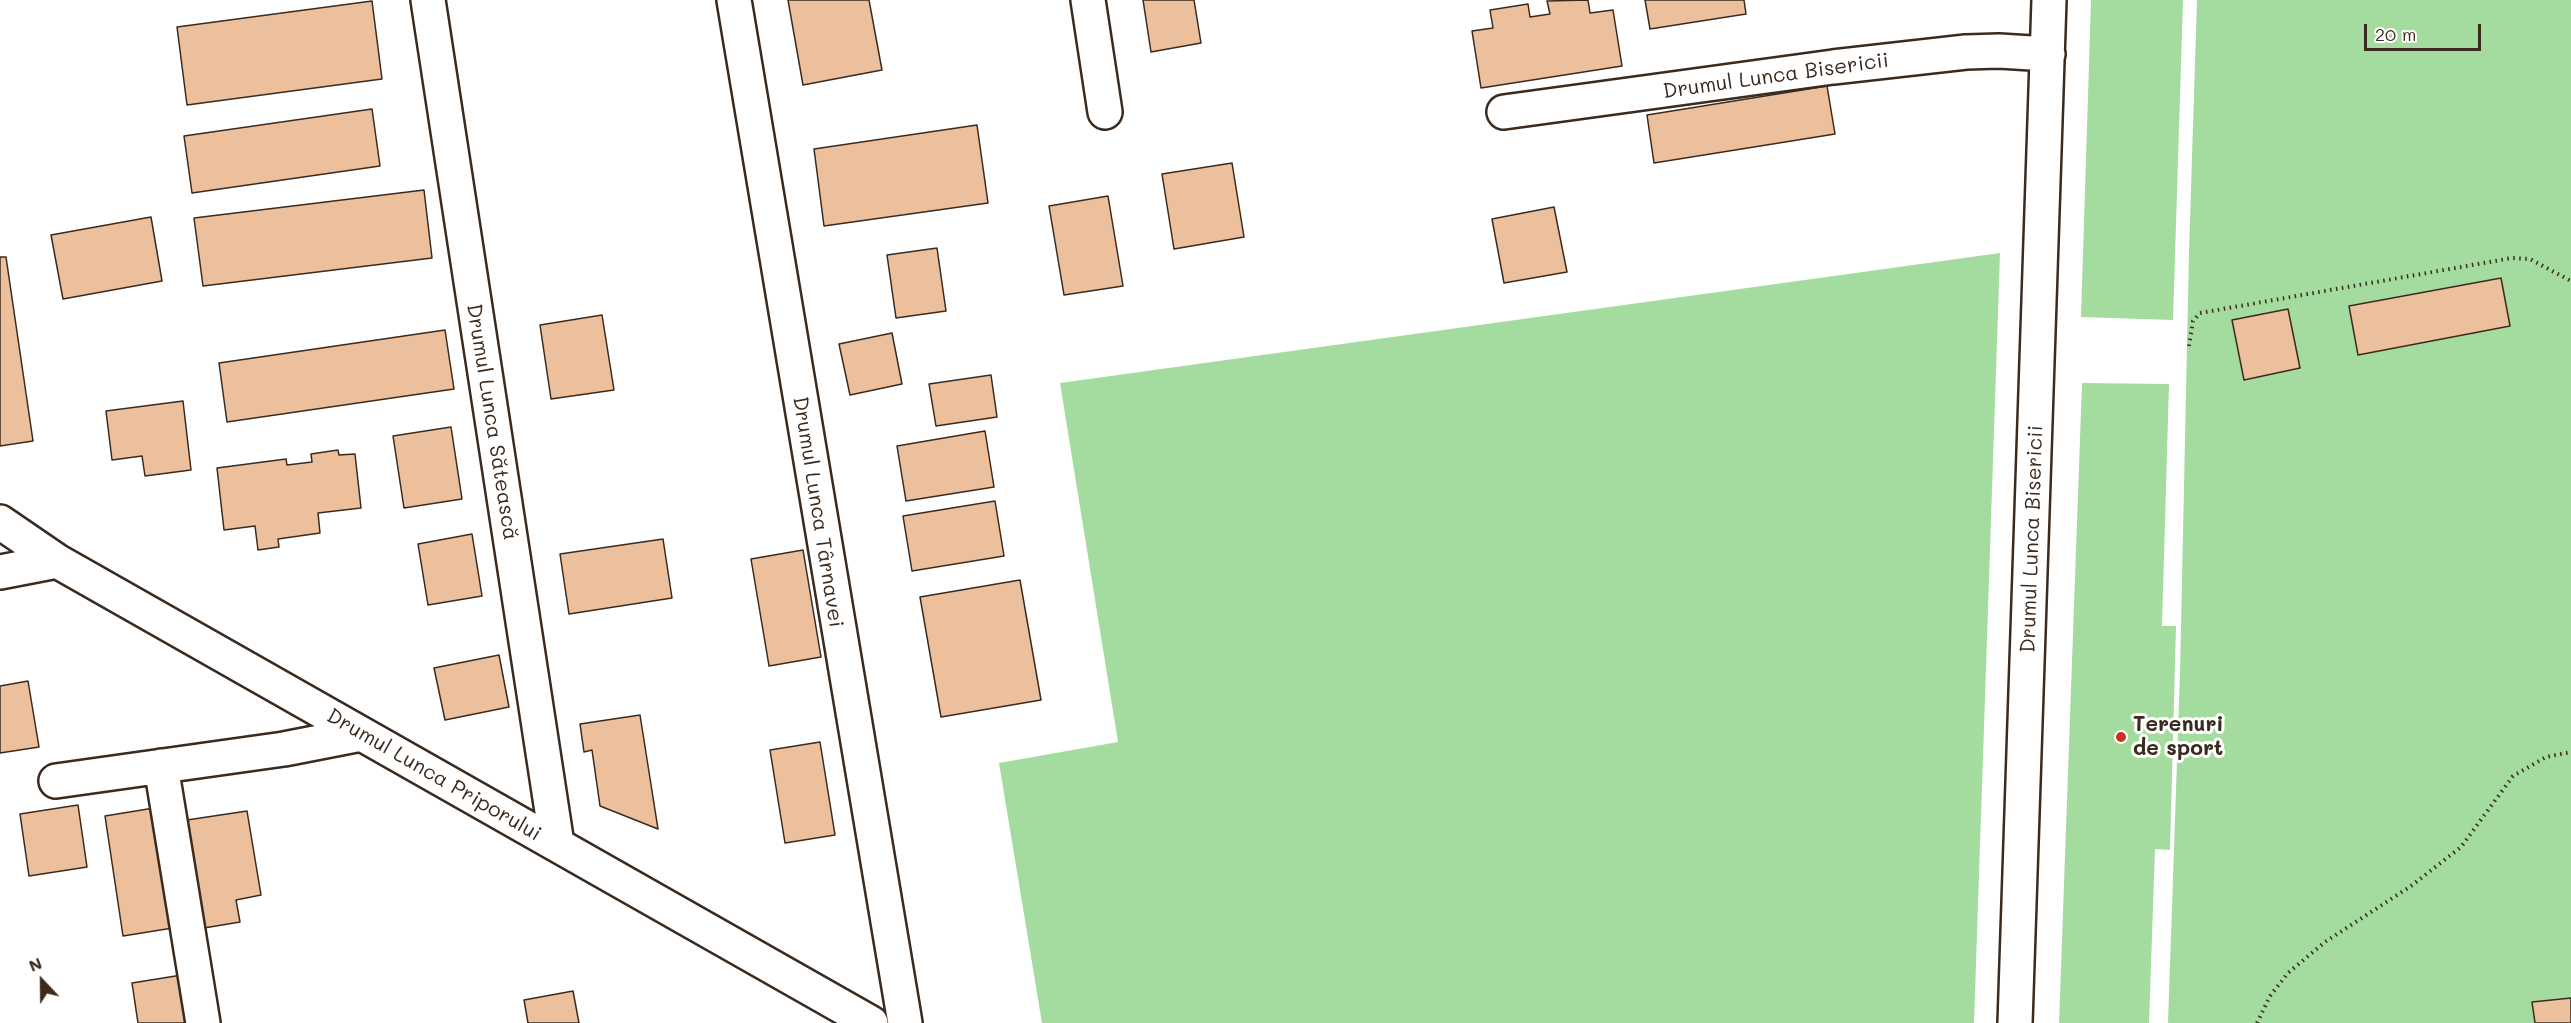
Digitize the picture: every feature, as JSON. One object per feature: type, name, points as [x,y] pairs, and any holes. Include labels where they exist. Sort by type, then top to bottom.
[{"type":"street","name":"Drumul Lunca Sătească","points":[[428,0],[557,844]]},
{"type":"street","name":"Drumul Lunca Târnavei","points":[[734,0],[905,1023]]},
{"type":"street","points":[[1089,0],[1105,112]]},
{"type":"street","name":"Drumul Lunca Bisericii","points":[[2016,1023],[2049,0]]},
{"type":"street","name":"Drumul Lunca Bisericii","points":[[1504,112],[1833,67],[1999,51],[2048,54]]},
{"type":"street","name":"Drumul Lunca Priporului","points":[[0,522],[57,561],[871,1023]]},
{"type":"street","points":[[0,572],[57,561]]},
{"type":"street","points":[[56,781],[284,749],[362,734]]},
{"type":"street","points":[[161,766],[203,1023]]},
{"type":"path","points":[[2188,346],[2193,321],[2200,312],[2511,258],[2530,259],[2571,281]]},
{"type":"path","points":[[2257,1023],[2270,996],[2288,973],[2325,942],[2411,886],[2461,847],[2513,776],[2546,757],[2571,752]]},
{"type":"green space","points":[[2091,0],[2183,0],[2173,320],[2081,317]]},
{"type":"green space","points":[[2197,0],[2571,0],[2571,1023],[2168,1023],[2180,673]]},
{"type":"green space","points":[[2000,253],[1974,1023],[1042,1023],[999,763],[1118,742],[1060,383]]},
{"type":"green space","name":"Terenuri de sport","points":[[2082,383],[2169,384],[2162,626],[2176,626],[2170,850],[2155,849],[2149,1023],[2059,1023]]},
{"type":"building","points":[[788,0],[869,0],[882,70],[803,85]]},
{"type":"building","points":[[1143,0],[1194,0],[1201,43],[1151,52]]},
{"type":"building","points":[[1588,0],[1590,13],[1613,10],[1622,66],[1481,88],[1472,31],[1493,28],[1490,10],[1528,4],[1530,17],[1550,14],[1547,1]]},
{"type":"building","points":[[1645,0],[1744,0],[1746,14],[1650,29]]},
{"type":"building","points":[[372,1],[382,79],[187,105],[177,27]]},
{"type":"building","points":[[1827,86],[1835,134],[1654,163],[1647,115]]},
{"type":"building","points":[[372,109],[380,166],[192,193],[184,136]]},
{"type":"building","points":[[977,125],[988,203],[824,226],[814,149]]},
{"type":"building","points":[[1232,163],[1244,237],[1174,249],[1162,174]]},
{"type":"building","points":[[424,190],[432,258],[203,286],[194,218]]},
{"type":"building","points":[[1108,196],[1123,286],[1064,295],[1049,206]]},
{"type":"building","points":[[1554,207],[1567,272],[1504,283],[1492,219]]},
{"type":"building","points":[[151,217],[162,281],[63,299],[51,235]]},
{"type":"building","points":[[937,248],[946,311],[896,318],[887,255]]},
{"type":"building","points":[[0,257],[6,257],[33,441],[0,446]]},
{"type":"building","points":[[2501,278],[2510,326],[2358,355],[2349,306]]},
{"type":"building","points":[[2288,309],[2300,368],[2244,380],[2232,320]]},
{"type":"building","points":[[602,315],[614,390],[551,399],[540,325]]},
{"type":"building","points":[[445,330],[454,389],[227,422],[219,363]]},
{"type":"building","points":[[892,333],[902,384],[850,395],[839,344]]},
{"type":"building","points":[[991,375],[997,417],[936,426],[929,384]]},
{"type":"building","points":[[183,401],[191,470],[145,476],[142,456],[112,460],[106,411]]},
{"type":"building","points":[[451,427],[462,499],[404,508],[393,436]]},
{"type":"building","points":[[985,431],[994,487],[906,501],[897,446]]},
{"type":"building","points":[[338,450],[339,455],[355,454],[361,508],[318,513],[320,533],[278,539],[279,547],[258,550],[255,526],[224,530],[217,468],[286,459],[287,465],[312,462],[311,454]]},
{"type":"building","points":[[995,501],[1004,556],[912,571],[903,516]]},
{"type":"building","points":[[472,534],[482,596],[428,605],[418,544]]},
{"type":"building","points":[[663,539],[672,598],[569,614],[560,554]]},
{"type":"building","points":[[803,550],[821,657],[769,666],[751,559]]},
{"type":"building","points":[[1020,580],[1041,700],[941,717],[920,597]]},
{"type":"building","points":[[499,655],[509,707],[445,720],[434,668]]},
{"type":"building","points":[[28,681],[39,747],[0,753],[0,686]]},
{"type":"building","points":[[640,715],[658,829],[600,806],[592,750],[584,752],[580,724]]},
{"type":"building","points":[[820,742],[835,835],[785,843],[770,750]]},
{"type":"building","points":[[78,805],[87,867],[29,876],[20,814]]},
{"type":"building","points":[[160,807],[179,927],[123,936],[105,816]]},
{"type":"building","points":[[247,811],[261,895],[236,900],[240,922],[204,928],[187,820]]},
{"type":"building","points":[[188,974],[195,1023],[138,1023],[132,983]]},
{"type":"building","points":[[573,991],[579,1023],[528,1023],[524,1000]]},
{"type":"building","points":[[2571,998],[2571,1023],[2535,1023],[2532,1002]]},
{"type":"place","name":"Terenuri de sport","points":[[2121,737]]}]
